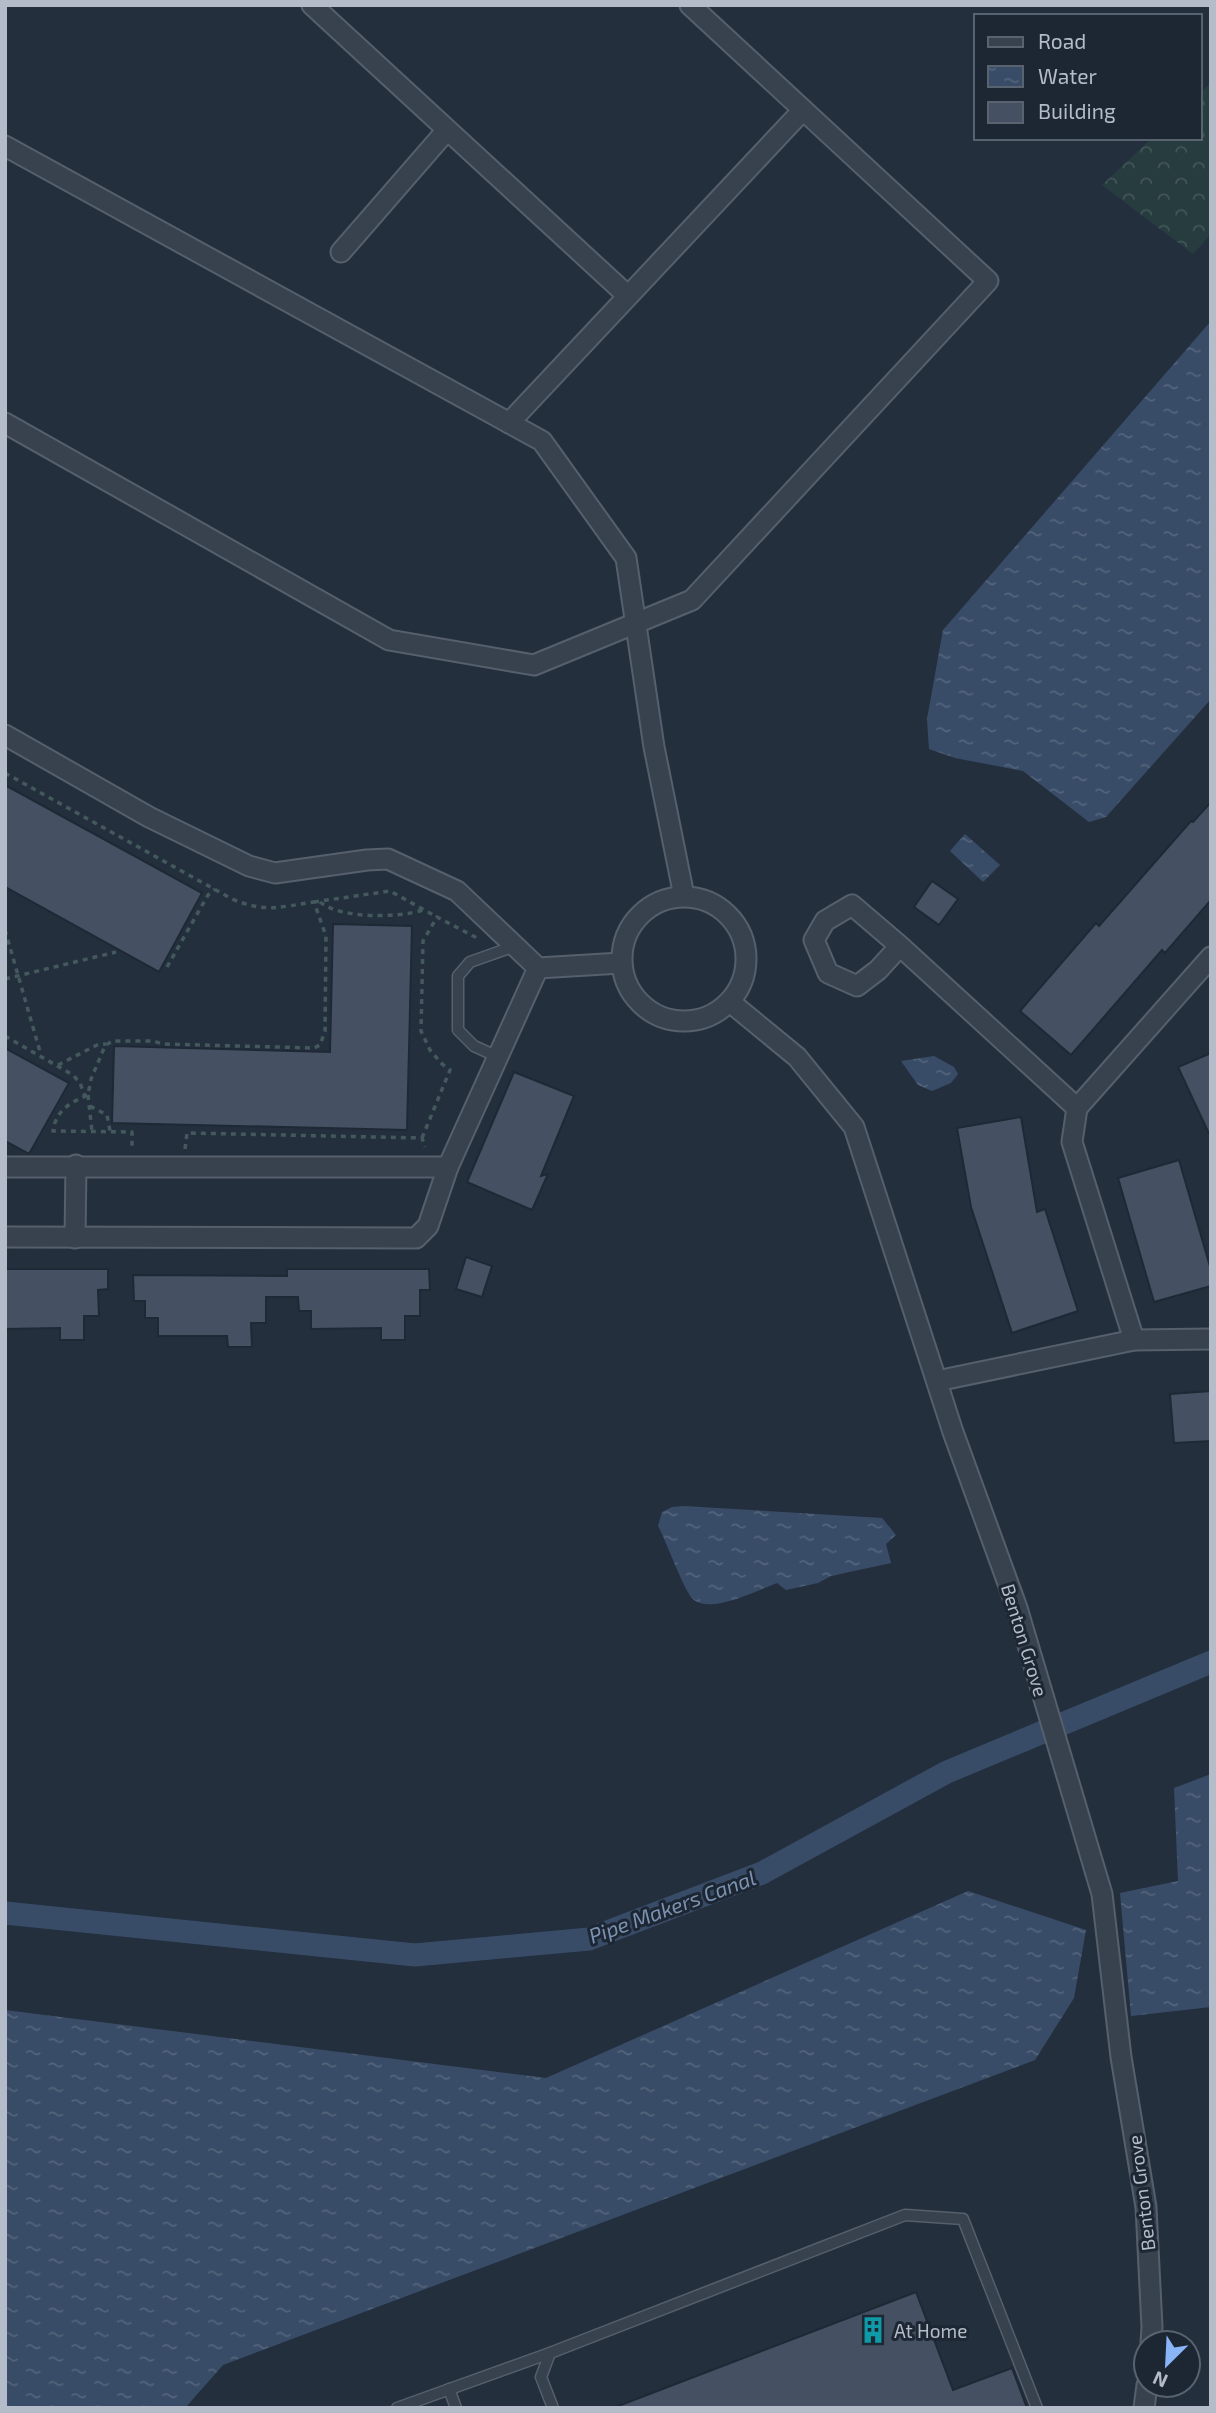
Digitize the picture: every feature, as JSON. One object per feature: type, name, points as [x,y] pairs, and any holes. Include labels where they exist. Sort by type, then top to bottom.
[{"type":"street","points":[[312,5],[628,296]]},
{"type":"street","points":[[5,423],[389,640],[534,665],[692,600],[988,281],[690,5]]},
{"type":"street","points":[[509,423],[803,110]]},
{"type":"street","points":[[341,252],[447,130]]},
{"type":"street","points":[[5,146],[542,441],[626,558],[654,747],[684,896]]},
{"type":"street","points":[[5,735],[149,817],[249,866],[275,873],[388,859],[457,891],[538,968],[621,963]]},
{"type":"street","points":[[684,896],[705,900],[723,910],[737,925],[745,944],[746,965],[741,985],[730,1002],[713,1014],[693,1021],[673,1020],[653,1014],[637,1001],[631,992],[621,963],[623,942],[638,916],[664,899],[684,896]]},
{"type":"street","points":[[900,946],[878,970],[857,986],[828,973],[814,940],[825,921],[852,905],[900,946],[1077,1108]]},
{"type":"street","points":[[1134,1340],[1072,1142],[1077,1108],[1211,957]]},
{"type":"street","points":[[5,1237],[416,1238],[428,1226],[440,1167],[498,1057],[538,968]]},
{"type":"street","name":"Benton Grove","points":[[730,1002],[797,1057],[854,1127],[937,1381],[1017,1608],[1102,1894],[1117,2019],[1146,2207],[1152,2329]]},
{"type":"street","points":[[75,1238],[76,1165]]},
{"type":"street","points":[[5,1167],[440,1167]]},
{"type":"street","points":[[937,1381],[1134,1340],[1211,1339]]},
{"type":"lane","points":[[498,1057],[474,1046],[457,1030],[458,976],[470,962],[515,946]]},
{"type":"lane","points":[[397,2408],[550,2354],[905,2215],[963,2219],[1037,2408]]},
{"type":"lane","points":[[550,2354],[541,2377],[553,2408]]},
{"type":"lane","points":[[449,2389],[456,2408]]},
{"type":"path","points":[[5,773],[249,906],[261,909],[390,891],[481,941],[491,955]]},
{"type":"path","points":[[167,967],[208,895],[215,889]]},
{"type":"path","points":[[319,901],[347,914],[411,914],[423,910]]},
{"type":"path","points":[[132,1165],[132,1132],[53,1131],[57,1116],[64,1108],[87,1096],[100,1055],[112,1041],[313,1048],[320,1045],[325,1031],[326,936],[314,902]]},
{"type":"path","points":[[422,1138],[450,1070],[430,1050],[421,1031],[424,941],[437,917]]},
{"type":"path","points":[[5,930],[41,1055]]},
{"type":"path","points":[[5,979],[116,952]]},
{"type":"path","points":[[5,1036],[58,1065],[80,1083],[90,1106],[92,1131]]},
{"type":"path","points":[[58,1065],[97,1045],[108,1044]]},
{"type":"path","points":[[90,1106],[107,1115],[110,1132]]},
{"type":"path","points":[[184,1166],[187,1133],[422,1138]]},
{"type":"path","points":[[422,1138],[440,1167]]},
{"type":"green space","points":[[1211,83],[1211,234],[1193,254],[1102,185],[1150,140],[1202,140],[1202,91]]},
{"type":"water","points":[[1211,321],[1211,699],[1106,817],[1089,822],[1023,771],[955,758],[929,749],[927,719],[943,630]]},
{"type":"water","points":[[965,834],[1000,865],[983,882],[950,851]]},
{"type":"water","points":[[934,1056],[954,1067],[958,1074],[951,1083],[932,1091],[918,1085],[901,1061]]},
{"type":"water","points":[[672,1507],[882,1518],[896,1535],[886,1544],[891,1563],[831,1576],[818,1583],[786,1590],[777,1583],[723,1603],[702,1604],[690,1596],[658,1526],[662,1512]]},
{"type":"water","points":[[1211,1774],[1211,2007],[1131,2016],[1120,1893],[1178,1881],[1174,1788]]},
{"type":"water","points":[[968,1891],[1086,1930],[1074,1998],[1035,2060],[223,2365],[185,2408],[5,2408],[5,2010],[546,2078]]},
{"type":"building","points":[[5,785],[202,893],[159,972],[5,887]]},
{"type":"building","points":[[1211,802],[1211,900],[1165,953],[1162,950],[1071,1055],[1020,1011],[1096,923],[1099,926],[1191,821],[1193,822]]},
{"type":"building","points":[[932,881],[958,899],[939,925],[914,907]]},
{"type":"building","points":[[333,924],[412,926],[407,1130],[112,1123],[114,1046],[330,1052]]},
{"type":"building","points":[[5,1048],[69,1083],[29,1154],[5,1141]]},
{"type":"building","points":[[1211,1053],[1211,1138],[1178,1067]]},
{"type":"building","points":[[514,1072],[574,1096],[541,1176],[548,1174],[532,1210],[467,1182]]},
{"type":"building","points":[[1021,1117],[1037,1212],[1045,1209],[1078,1311],[1012,1333],[971,1207],[957,1128]]},
{"type":"building","points":[[1179,1160],[1211,1270],[1211,1286],[1154,1302],[1118,1178]]},
{"type":"building","points":[[466,1257],[492,1266],[482,1297],[456,1289]]},
{"type":"building","points":[[5,1269],[108,1269],[108,1289],[98,1290],[99,1316],[84,1316],[84,1340],[60,1340],[60,1328],[5,1329]]},
{"type":"building","points":[[287,1269],[429,1269],[430,1290],[420,1290],[420,1316],[405,1316],[405,1340],[381,1340],[381,1328],[311,1329],[311,1311],[299,1311],[298,1297],[266,1297],[266,1323],[251,1323],[252,1347],[228,1347],[227,1336],[158,1336],[158,1318],[145,1318],[145,1301],[134,1301],[133,1275],[287,1276]]},
{"type":"building","points":[[1211,1391],[1211,1441],[1174,1443],[1170,1394]]},
{"type":"building","name":"At Home","points":[[916,2292],[953,2390],[1012,2368],[1027,2408],[613,2408]]},
{"type":"waterway","name":"Pipe Makers Canal","points":[[5,1913],[415,1955],[589,1939],[762,1873],[947,1772],[1211,1662]]},
{"type":"place","name":"At Home","points":[[873,2330]]}]
